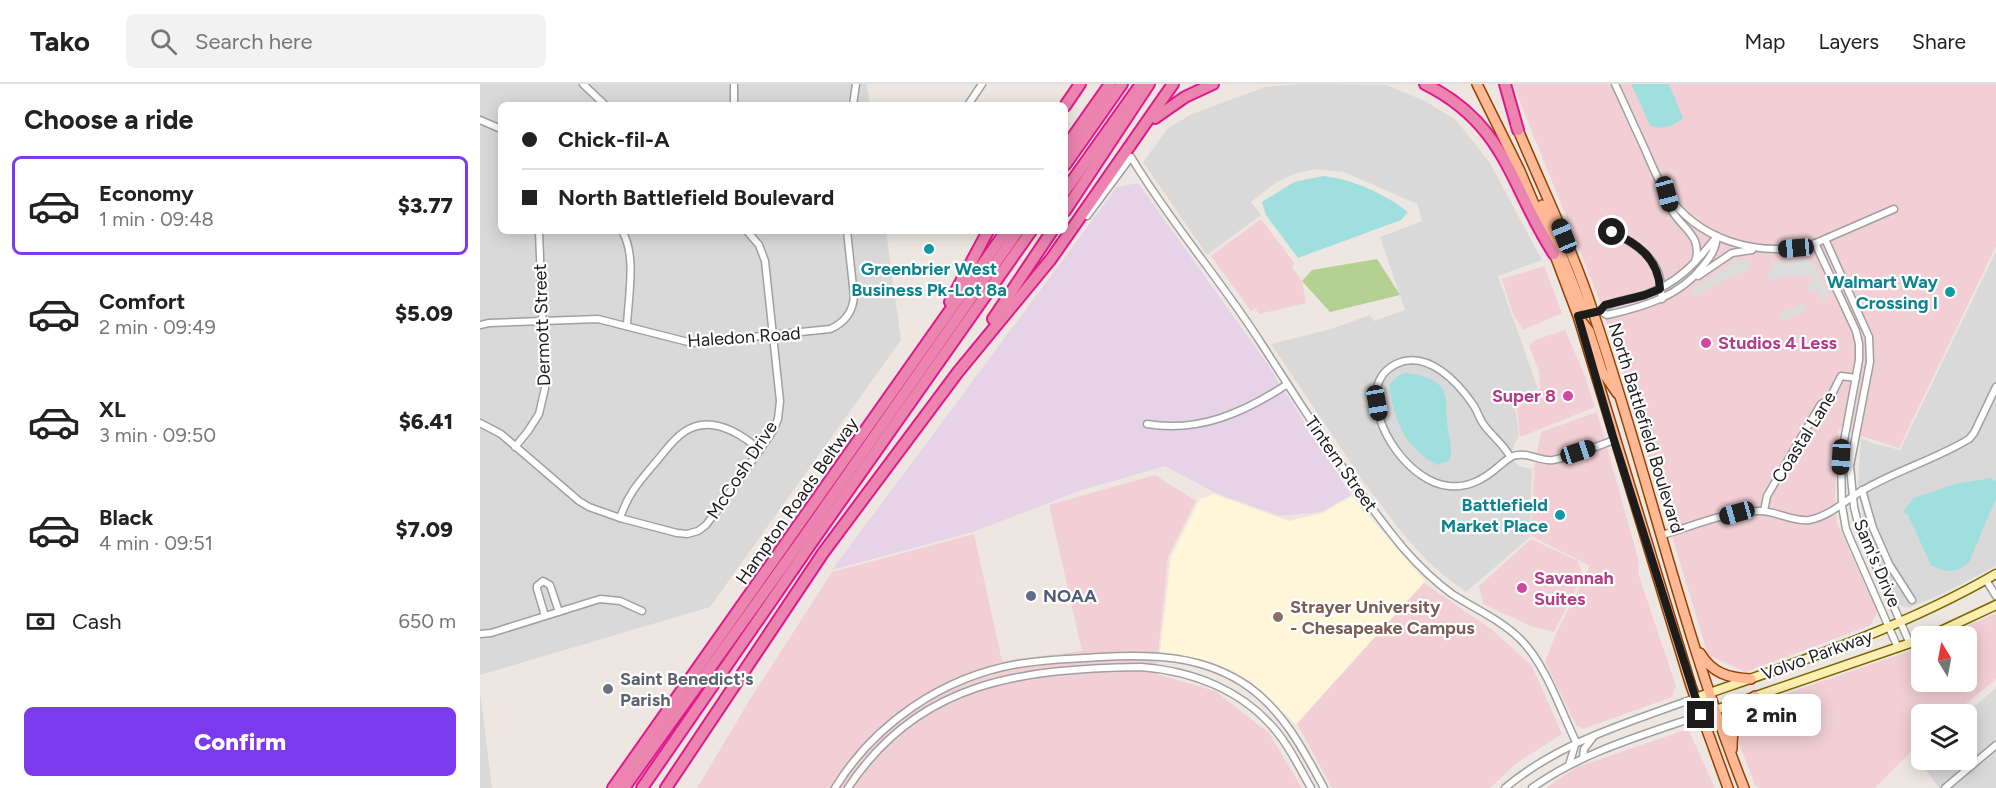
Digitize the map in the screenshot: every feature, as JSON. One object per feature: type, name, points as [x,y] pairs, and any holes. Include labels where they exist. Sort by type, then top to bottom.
[{"type":"highway","points":[[1066,102],[1075,84]]},
{"type":"highway","points":[[1066,102],[1080,84]]},
{"type":"highway","points":[[1068,144],[1110,84]]},
{"type":"highway","points":[[1068,161],[1122,84]]},
{"type":"highway","points":[[1068,179],[1135,84]]},
{"type":"highway","points":[[1068,187],[1141,84]]},
{"type":"highway","points":[[1068,206],[1149,84]]},
{"type":"highway","points":[[1130,152],[1173,84]]},
{"type":"highway","points":[[666,788],[823,553],[958,372],[1051,259],[1159,113],[1213,84]]},
{"type":"highway","points":[[1425,84],[1466,111],[1496,145],[1541,234],[1554,254]]},
{"type":"highway","points":[[1506,84],[1518,130]]},
{"type":"highway","points":[[925,347],[986,234]]},
{"type":"highway","name":"Hampton Roads Beltway","points":[[613,788],[1004,234]]},
{"type":"highway","points":[[624,788],[801,541],[1016,234]]},
{"type":"highway","points":[[642,788],[1029,234]]},
{"type":"highway","points":[[649,788],[773,603],[1034,234]]},
{"type":"highway","points":[[958,372],[1050,234]]},
{"type":"highway","points":[[605,788],[652,722],[701,665]]},
{"type":"main road","name":"North Battlefield Boulevard","points":[[1477,84],[1520,171],[1578,316],[1614,440],[1695,698],[1728,788]]},
{"type":"main road","name":"North Battlefield Boulevard","points":[[1499,84],[1597,312],[1694,643],[1744,788]]},
{"type":"main road","points":[[1520,171],[1536,191],[1581,303],[1589,312],[1597,312]]},
{"type":"main road","points":[[1578,316],[1589,330],[1606,378],[1622,398]]},
{"type":"main road","name":"Volvo Parkway","points":[[1695,698],[1889,628],[1996,574]]},
{"type":"main road","points":[[1951,626],[1996,605]]},
{"type":"main road","points":[[1694,643],[1705,661],[1718,672],[1734,678],[1751,679]]},
{"type":"main road","name":"Volvo Parkway","points":[[1701,715],[1910,644]]},
{"type":"main road","points":[[1732,757],[1732,734],[1736,718],[1755,696]]},
{"type":"street","points":[[583,84],[602,102]]},
{"type":"street","points":[[734,84],[734,102]]},
{"type":"street","points":[[853,102],[856,84]]},
{"type":"street","points":[[970,102],[982,84]]},
{"type":"street","points":[[1616,84],[1655,172],[1667,194],[1683,213],[1717,236],[1743,246],[1764,250]]},
{"type":"street","points":[[480,120],[498,128]]},
{"type":"street","points":[[1067,243],[1130,152]]},
{"type":"street","name":"Tintern Street","points":[[1130,152],[1163,208],[1259,341],[1355,487],[1420,567],[1452,594],[1499,622],[1520,638],[1530,650],[1546,678],[1576,742]]},
{"type":"street","points":[[1667,194],[1671,210],[1696,241],[1697,253],[1693,265]]},
{"type":"street","points":[[1578,316],[1597,312],[1607,315],[1662,299],[1679,290],[1732,253],[1796,248],[1815,243],[1894,209]]},
{"type":"street","points":[[1612,232],[1627,239],[1649,257],[1659,277],[1662,299]]},
{"type":"street","name":"Dermott Street","points":[[515,447],[534,423],[543,399],[545,383],[539,234]]},
{"type":"street","points":[[624,234],[628,242],[630,257],[627,326]]},
{"type":"street","name":"McCosh Drive","points":[[480,423],[496,431],[579,501],[598,512],[677,533],[687,534],[698,531],[716,512],[760,450],[776,423],[780,407],[765,261],[759,245],[750,234]]},
{"type":"street","name":"Haledon Road","points":[[480,325],[598,319],[692,343],[830,329],[840,324],[853,305],[847,234]]},
{"type":"street","points":[[1597,312],[1605,305],[1660,289],[1693,265],[1717,236]]},
{"type":"street","points":[[1690,281],[1716,248],[1717,236]]},
{"type":"street","name":"Sam's Drive","points":[[1825,239],[1869,337],[1870,362],[1850,466],[1852,498],[1859,527],[1910,644]]},
{"type":"street","name":"Sam's Drive","points":[[1815,243],[1856,332],[1859,349],[1856,378],[1841,457],[1842,506],[1849,535],[1898,648]]},
{"type":"street","points":[[1510,457],[1490,433],[1466,396],[1431,364],[1410,361],[1392,366],[1381,378],[1376,394],[1385,430],[1399,454],[1420,475],[1440,484],[1462,486],[1483,479],[1510,457],[1526,455],[1553,460],[1614,440]]},
{"type":"street","name":"Coastal Lane","points":[[1764,511],[1767,496],[1821,404],[1829,400],[1841,376],[1856,378]]},
{"type":"street","points":[[1147,424],[1183,426],[1220,419],[1250,407],[1286,385]]},
{"type":"street","points":[[1662,535],[1737,513],[1764,511],[1809,520],[1842,506],[1862,490],[1969,439],[1996,387]]},
{"type":"street","points":[[620,518],[630,493],[674,441],[686,431],[704,425],[723,426],[739,434],[760,450]]},
{"type":"street","points":[[1862,490],[1873,528],[1889,564],[1912,600]]},
{"type":"street","points":[[1986,580],[1996,596]]},
{"type":"street","points":[[545,616],[537,589],[543,581],[550,585],[559,612]]},
{"type":"street","points":[[480,634],[492,633],[604,599],[620,601],[642,611]]},
{"type":"street","points":[[835,788],[857,757],[907,710],[958,681],[1002,668],[1037,661],[1160,656],[1211,667],[1248,686],[1279,715],[1293,732],[1324,788]]},
{"type":"street","points":[[848,788],[870,758],[895,733],[923,712],[965,691],[1026,675],[1141,668],[1195,676],[1241,699],[1277,732],[1292,753],[1311,788]]},
{"type":"street","name":"Volvo Parkway","points":[[1506,788],[1539,763],[1576,742],[1695,698]]},
{"type":"street","name":"Volvo Parkway","points":[[1532,788],[1583,758],[1701,715]]},
{"type":"street","points":[[1583,758],[1586,745],[1597,734]]},
{"type":"street","points":[[1569,765],[1576,742]]},
{"type":"street","points":[[1945,788],[1996,745]]},
{"type":"shaded area","points":[[480,84],[867,84],[870,102],[498,102],[498,234],[886,234],[901,340],[710,607],[480,675]]},
{"type":"shaded area","points":[[1304,84],[1386,85],[1425,101],[1456,120],[1490,163],[1542,260],[1498,276],[1538,389],[1514,397],[1519,436],[1512,453],[1519,466],[1532,469],[1530,537],[1466,592],[1427,561],[1398,528],[1365,484],[1271,344],[1331,329],[1370,315],[1374,321],[1405,310],[1380,237],[1422,221],[1417,204],[1344,172],[1316,169],[1294,174],[1275,183],[1251,202],[1261,215],[1207,255],[1143,162],[1168,128],[1192,114],[1265,87]]},
{"type":"shaded area","points":[[1513,84],[1996,84],[1996,246],[1899,448],[1839,429],[1835,494],[1837,523],[1877,612],[1871,625],[1746,672],[1708,655],[1600,301]]},
{"type":"shaded area","points":[[1138,183],[1264,359],[1351,495],[1321,512],[1280,516],[1218,494],[1165,466],[1082,490],[973,532],[832,570],[1117,187]]},
{"type":"shaded area","points":[[1261,219],[1294,263],[1292,268],[1302,281],[1306,303],[1259,314],[1255,308],[1251,311],[1211,256]]},
{"type":"shaded area","points":[[1996,251],[1996,566],[1909,608],[1898,605],[1865,530],[1858,482],[1861,438],[1900,450]]},
{"type":"shaded area","points":[[1737,259],[1749,260],[1749,269],[1715,284],[1696,298],[1691,291]]},
{"type":"shaded area","points":[[1808,259],[1815,264],[1830,296],[1823,300],[1818,290],[1808,292],[1807,284],[1814,282],[1811,275],[1768,279],[1767,271],[1772,271],[1772,262]]},
{"type":"shaded area","points":[[1544,266],[1562,313],[1523,330],[1513,314],[1502,279]]},
{"type":"shaded area","points":[[1803,303],[1806,310],[1782,321],[1779,315]]},
{"type":"shaded area","points":[[1565,330],[1583,371],[1595,407],[1520,437],[1516,399],[1540,389],[1539,371],[1529,346],[1535,340]]},
{"type":"shaded area","points":[[1597,412],[1638,558],[1639,576],[1676,686],[1672,697],[1583,729],[1576,725],[1545,662],[1556,634],[1590,566],[1531,536],[1534,468],[1541,432]]},
{"type":"shaded area","points":[[1155,475],[1196,501],[1168,557],[1156,674],[1215,691],[1269,733],[1302,788],[697,788],[749,701],[832,572],[974,534],[1002,661],[1082,651],[1049,505]]},
{"type":"shaded area","name":"Strayer University - Chesapeake Campus","points":[[1214,494],[1289,521],[1323,513],[1352,496],[1425,581],[1296,724],[1251,682],[1233,671],[1212,662],[1160,653],[1171,557],[1200,499]]},
{"type":"shaded area","points":[[1531,539],[1578,561],[1583,575],[1554,632],[1533,627],[1483,604],[1479,586]]},
{"type":"shaded area","points":[[1424,583],[1491,629],[1532,666],[1562,734],[1518,762],[1490,788],[1332,788],[1297,724]]},
{"type":"shaded area","points":[[1996,613],[1996,679],[1966,704],[1911,704],[1911,751],[1875,788],[1760,788],[1755,785],[1738,741],[1756,704],[1911,650],[1911,692],[1977,692],[1977,626],[1967,626]]},
{"type":"shaded area","points":[[1996,688],[1996,788],[1939,788],[1926,770],[1977,770],[1977,704]]},
{"type":"shaded area","points":[[480,691],[492,788],[480,788]]},
{"type":"shaded area","points":[[1688,729],[1715,788],[1546,788],[1577,767]]},
{"type":"green space","points":[[1377,259],[1400,295],[1330,312],[1302,281],[1312,270]]},
{"type":"water","points":[[1631,84],[1669,84],[1683,118],[1667,127],[1659,128],[1650,125]]},
{"type":"water","points":[[1323,176],[1345,180],[1368,188],[1408,212],[1401,220],[1298,258],[1266,215],[1262,202],[1294,182]]},
{"type":"water","points":[[1406,373],[1431,380],[1443,390],[1451,446],[1450,460],[1437,465],[1416,449],[1402,432],[1394,411],[1389,385],[1399,375]]},
{"type":"water","points":[[1991,478],[1996,481],[1996,498],[1969,562],[1960,569],[1951,571],[1941,570],[1931,565],[1908,515],[1903,512],[1914,498],[1955,484]]},
{"type":"place","name":"Greenbrier West Business Pk-Lot 8a","points":[[929,249]]},
{"type":"place","name":"Walmart Way Crossing I","points":[[1950,292]]},
{"type":"place","name":"Studios 4 Less","points":[[1706,343]]},
{"type":"place","name":"Super 8","points":[[1568,396]]},
{"type":"place","name":"Battlefield Market Place","points":[[1560,515]]},
{"type":"place","name":"Savannah Suites","points":[[1522,588]]},
{"type":"place","name":"NOAA","points":[[1031,596]]},
{"type":"place","name":"Strayer University - Chesapeake Campus","points":[[1278,617]]},
{"type":"place","name":"Saint Benedict's Parish","points":[[608,689]]},
{"type":"route","points":[[1612,232],[1627,239],[1649,257],[1659,277],[1660,289],[1605,305],[1600,311],[1578,316],[1614,440],[1701,715]]}]
